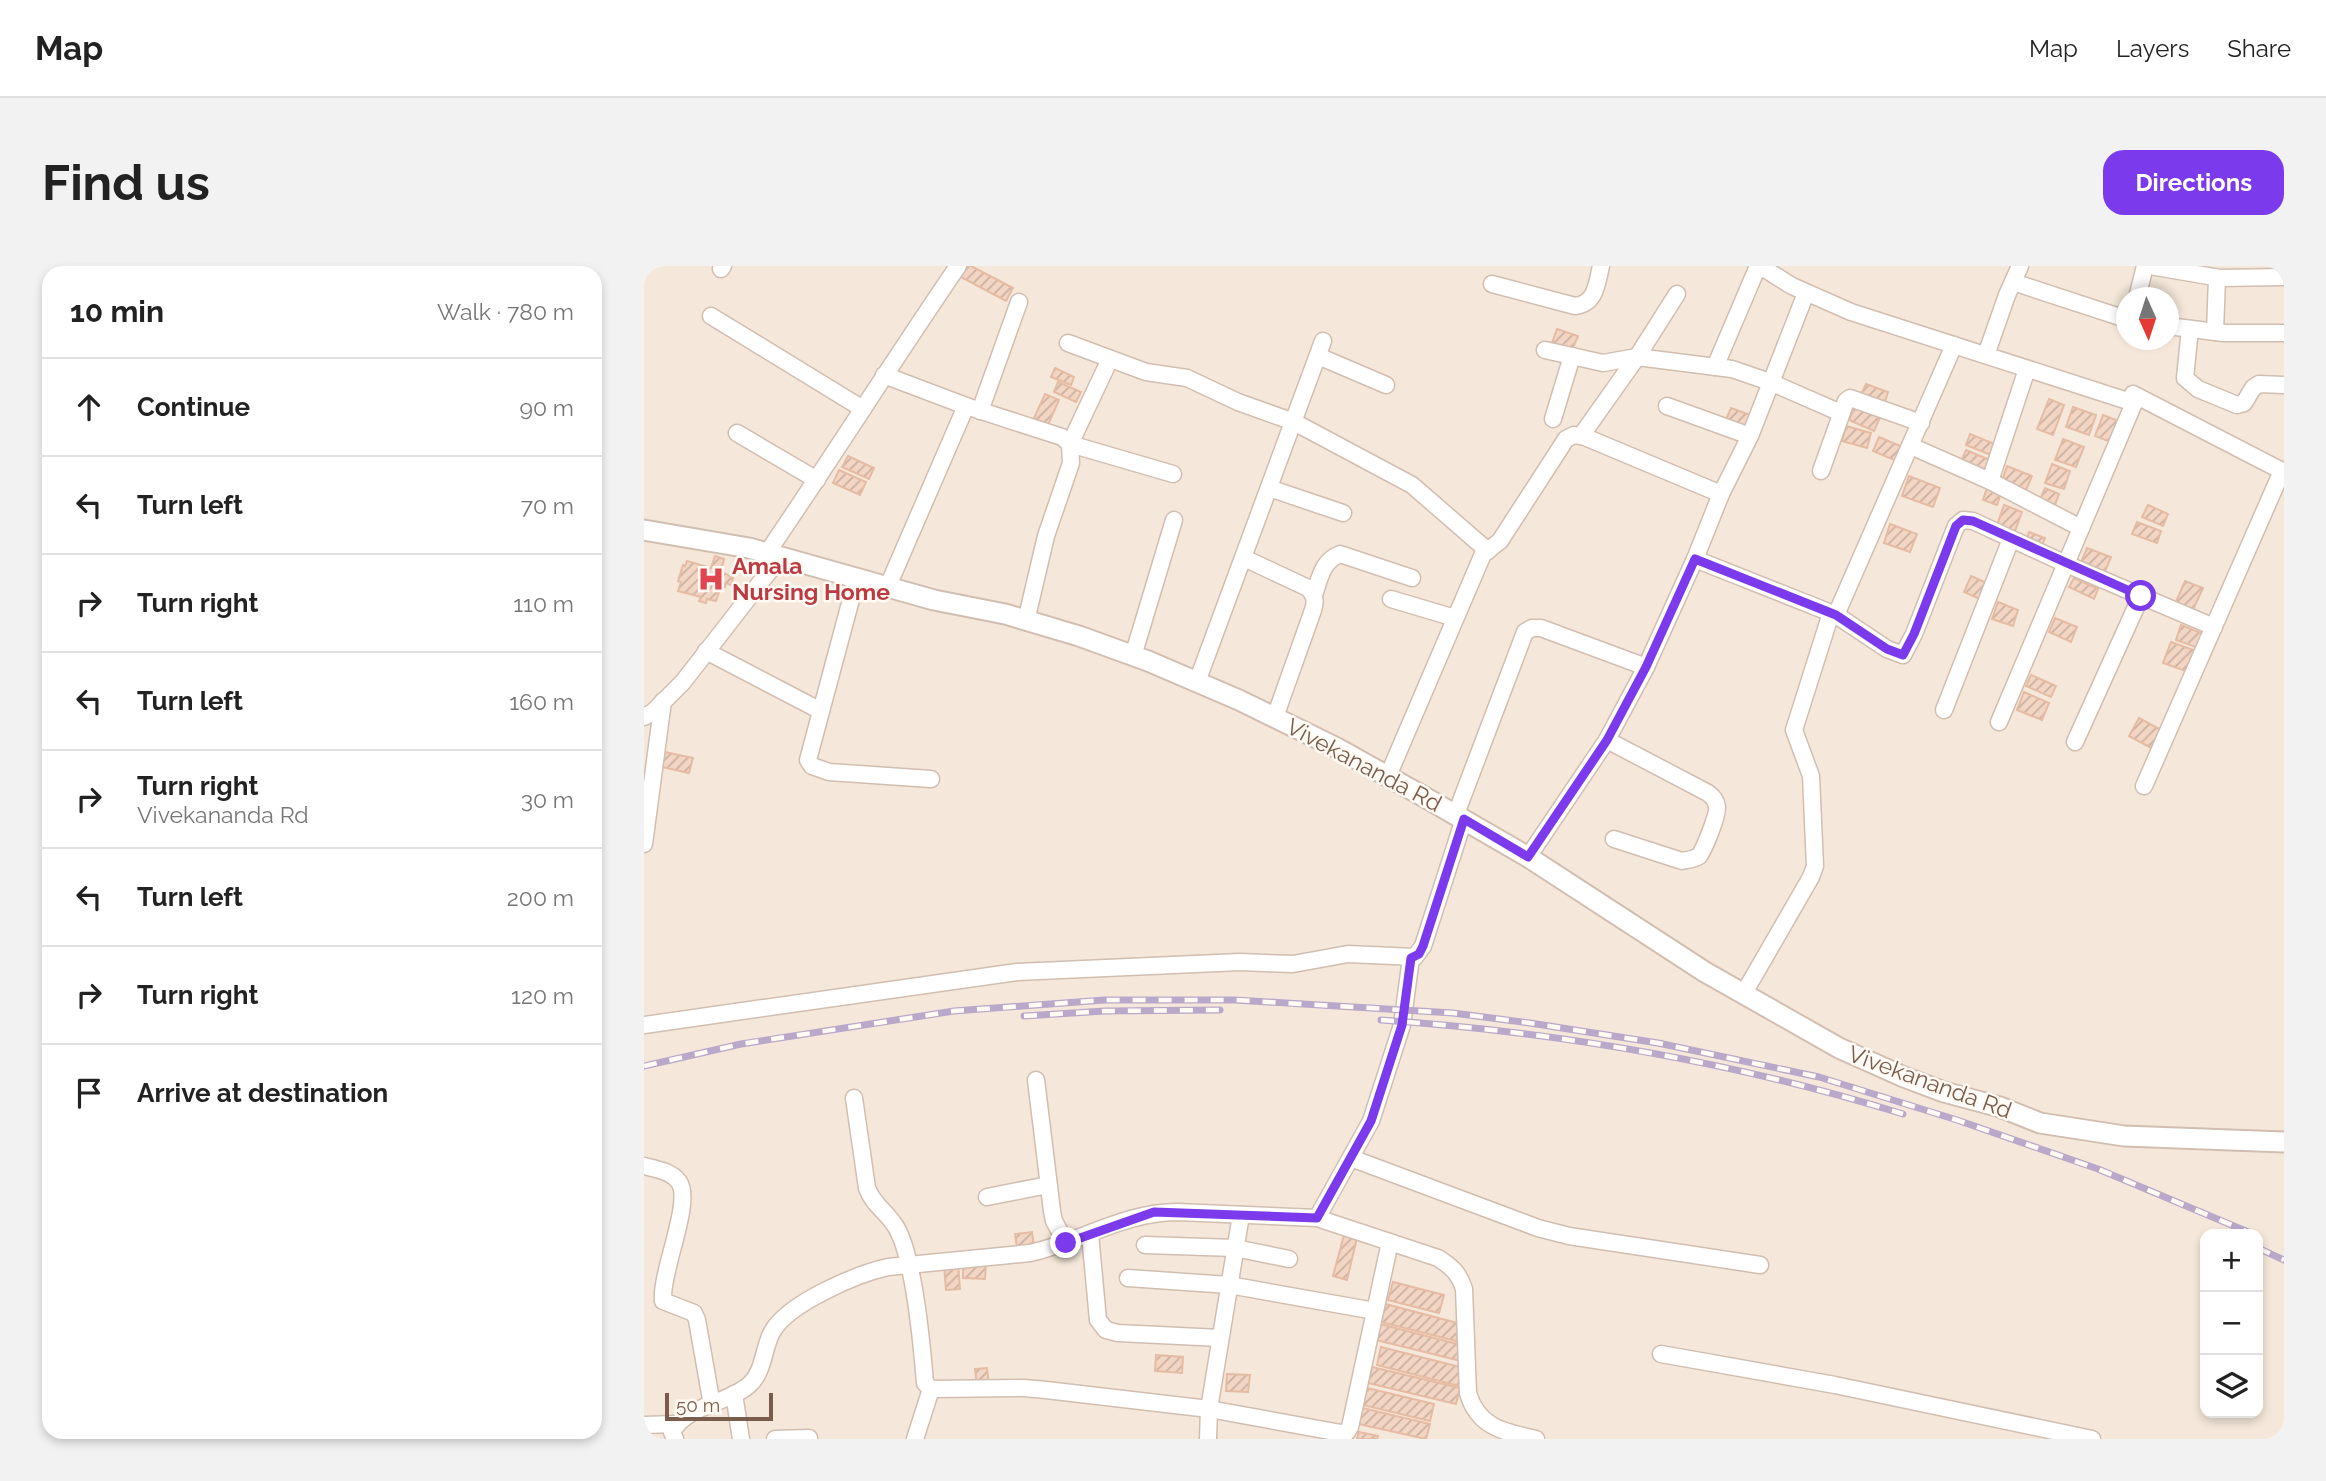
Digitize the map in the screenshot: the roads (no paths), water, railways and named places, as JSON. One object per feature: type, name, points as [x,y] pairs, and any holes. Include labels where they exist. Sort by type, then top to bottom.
[{"type":"street","points":[[644,717],[682,682],[774,554],[817,480],[884,375],[958,266]]},
{"type":"street","points":[[1492,284],[1575,306],[1585,305],[1591,299],[1601,266]]},
{"type":"street","points":[[1715,367],[1759,266],[1806,293],[1851,312],[2134,403]]},
{"type":"street","points":[[1986,355],[2020,266]]},
{"type":"street","points":[[2140,287],[2147,266],[2217,278],[2284,277]]},
{"type":"street","points":[[2215,332],[2217,278]]},
{"type":"street","points":[[2013,282],[2116,316]]},
{"type":"street","points":[[1528,857],[1607,740],[1646,667],[1721,494],[1750,436],[1806,293]]},
{"type":"street","points":[[1581,436],[1677,295]]},
{"type":"street","points":[[888,586],[973,408],[1019,302]]},
{"type":"street","points":[[711,316],[863,409]]},
{"type":"street","points":[[2179,327],[2215,332],[2284,333]]},
{"type":"street","points":[[2190,328],[2185,379],[2198,389],[2237,405],[2244,403],[2253,388],[2259,384],[2284,385]]},
{"type":"street","points":[[1068,343],[1146,373],[1188,378],[1238,402],[1294,422],[1412,485],[1488,551]]},
{"type":"street","points":[[1744,993],[1815,866],[1811,776],[1794,730],[1833,614],[1911,446],[1954,345]]},
{"type":"street","points":[[1197,682],[1320,348],[1385,385]]},
{"type":"street","points":[[1545,350],[1603,363],[1637,356],[1745,373],[1841,413]]},
{"type":"street","points":[[1553,419],[1572,356]]},
{"type":"street","points":[[1026,621],[1049,524],[1071,463],[1070,444],[1110,359]]},
{"type":"street","points":[[1990,481],[2027,369]]},
{"type":"street","points":[[884,375],[1062,437],[1070,444],[1173,474]]},
{"type":"street","points":[[1999,722],[2134,403],[2133,394],[2283,471],[2144,786]]},
{"type":"street","points":[[1821,471],[1841,413],[1850,398],[1921,423]]},
{"type":"street","points":[[1667,406],[1750,436]]},
{"type":"street","points":[[737,433],[817,480]]},
{"type":"street","points":[[1388,776],[1483,554],[1500,541],[1566,439],[1574,435],[1581,436],[1721,494]]},
{"type":"street","points":[[1911,446],[1990,481],[2081,528]]},
{"type":"street","points":[[1269,488],[1343,513]]},
{"type":"street","points":[[1133,656],[1174,520]]},
{"type":"street","points":[[1695,559],[1833,614],[1887,649],[1903,655],[1914,634],[1956,526],[1963,520],[1973,521],[2214,627]]},
{"type":"street","name":"Vivekananda Rd","points":[[644,530],[774,554],[934,600],[1026,621],[1133,656],[1197,682],[1275,717],[1388,776],[1528,857],[1685,959],[1868,1062],[1944,1092],[2000,1107],[2040,1123],[2124,1136],[2284,1142]]},
{"type":"street","points":[[1944,710],[2011,539]]},
{"type":"street","points":[[1275,717],[1312,613],[1314,595],[1323,568],[1330,558],[1340,554],[1412,578]]},
{"type":"street","points":[[1244,558],[1308,588],[1314,595]]},
{"type":"street","points":[[857,577],[808,760],[812,766],[829,772],[931,779]]},
{"type":"street","points":[[2075,742],[2141,596]]},
{"type":"street","points":[[1391,599],[1455,618]]},
{"type":"street","points":[[644,1025],[1017,972],[1240,962],[1293,964],[1325,956],[1348,954],[1411,958],[1419,954],[1423,946],[1460,817],[1525,632],[1532,628],[1541,628],[1646,667]]},
{"type":"street","points":[[706,651],[821,711]]},
{"type":"street","points":[[644,844],[663,701]]},
{"type":"street","points":[[1607,740],[1708,793],[1717,805],[1717,814],[1703,848],[1699,856],[1690,860],[1682,861],[1614,839]]},
{"type":"street","points":[[1317,1218],[1371,1121],[1402,1025],[1411,958]]},
{"type":"street","points":[[1036,1080],[1054,1221],[1066,1243]]},
{"type":"street","points":[[854,1098],[867,1188],[871,1199],[896,1228],[909,1265],[925,1382],[932,1389],[1024,1388],[1209,1409],[1346,1432],[1350,1427],[1390,1242]]},
{"type":"street","points":[[1350,1158],[1538,1228],[1569,1236],[1760,1265]]},
{"type":"street","points":[[644,1166],[670,1174],[682,1189],[682,1205],[664,1283],[663,1301],[694,1313],[712,1405]]},
{"type":"street","points":[[987,1197],[1048,1185]]},
{"type":"street","points":[[644,1425],[676,1431],[712,1405],[748,1386],[758,1375],[765,1347],[774,1329],[787,1314],[865,1272],[1030,1253],[1154,1212],[1317,1218],[1438,1258],[1452,1266],[1464,1289],[1468,1393],[1472,1408],[1486,1422],[1529,1438]]},
{"type":"street","points":[[1208,1439],[1209,1409],[1241,1214]]},
{"type":"street","points":[[1090,1234],[1098,1320],[1106,1330],[1118,1334],[1220,1338]]},
{"type":"street","points":[[1145,1245],[1235,1248],[1289,1259]]},
{"type":"street","points":[[1128,1278],[1229,1285],[1375,1311]]},
{"type":"street","points":[[1661,1354],[1835,1385],[2092,1439]]},
{"type":"street","points":[[915,1439],[932,1389]]},
{"type":"street","points":[[734,1394],[741,1439]]},
{"type":"street","points":[[2002,1439],[2004,1422]]},
{"type":"street","points":[[775,1439],[809,1438]]},
{"type":"railway","points":[[644,1066],[741,1044],[954,1011],[1105,1000],[1235,1000],[1453,1013],[1658,1043],[1819,1077],[1957,1120],[2098,1169],[2241,1229]]},
{"type":"railway","points":[[1024,1016],[1105,1011],[1220,1010]]},
{"type":"railway","points":[[1381,1020],[1513,1032],[1645,1052],[1775,1079],[1903,1114]]},
{"type":"railway","points":[[2263,1250],[2284,1260]]},
{"type":"place","name":"Amala Nursing Home","points":[[711,579]]}]
